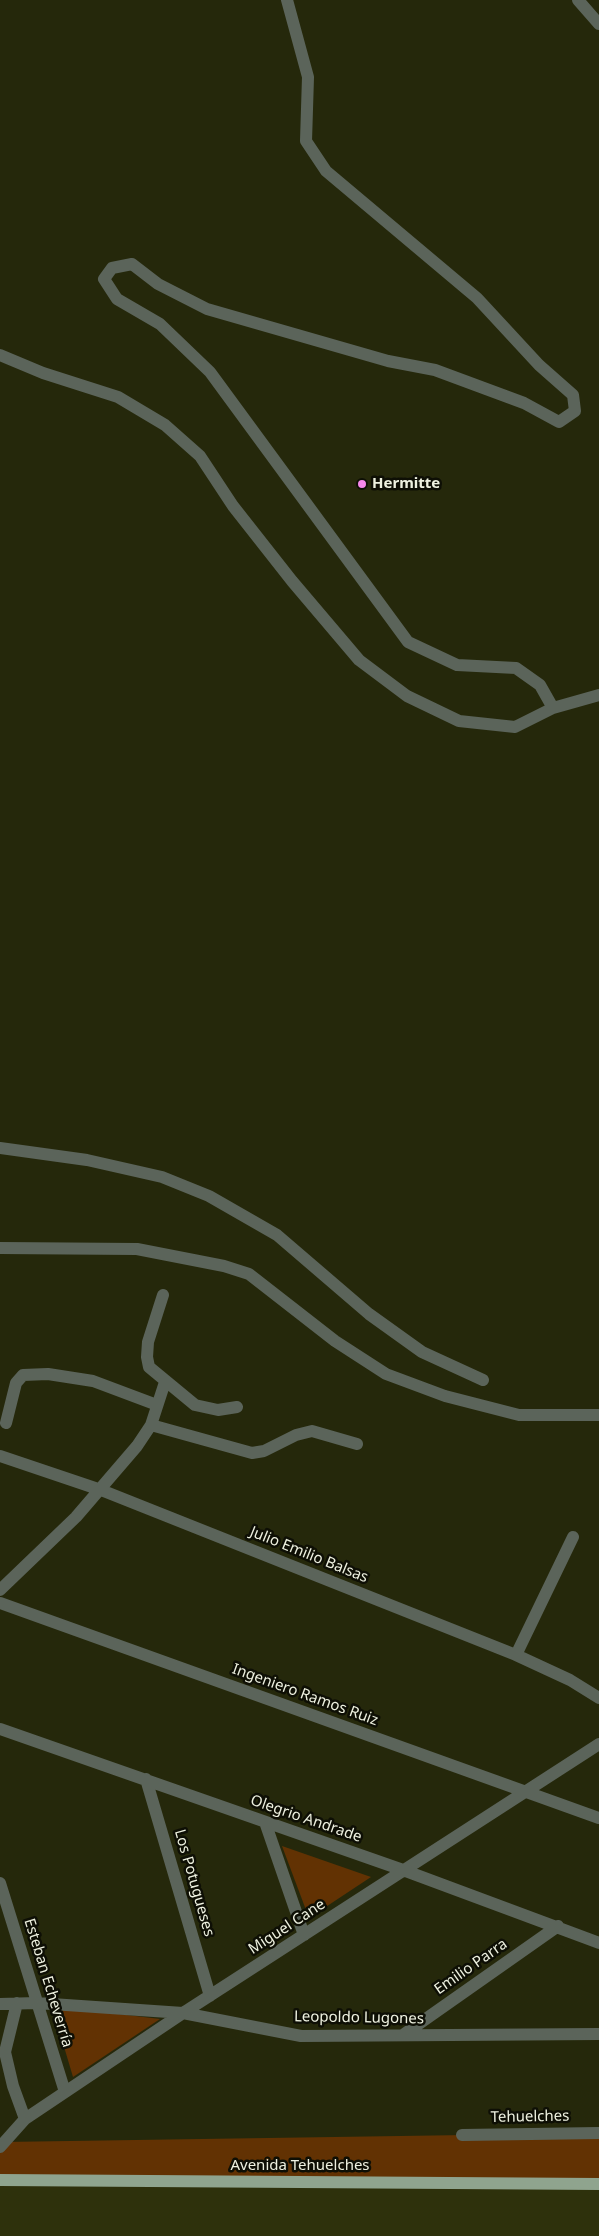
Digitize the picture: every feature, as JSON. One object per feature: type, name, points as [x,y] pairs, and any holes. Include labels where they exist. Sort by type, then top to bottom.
[{"type":"main road","name":"Avenida Tehuelches","points":[[0,2180],[599,2184]]},
{"type":"street","points":[[287,0],[308,77],[306,141],[326,171],[476,298],[539,365],[573,395],[575,412],[559,422],[524,403],[435,370],[388,362],[207,309],[158,284],[132,264],[112,268],[104,279],[117,300],[160,324],[210,372],[408,642],[457,665],[516,668],[540,685],[553,708]]},
{"type":"street","points":[[578,0],[599,24]]},
{"type":"street","points":[[0,355],[43,373],[118,397],[165,425],[200,456],[233,506],[292,582],[359,660],[407,696],[459,721],[515,727],[553,708],[599,695]]},
{"type":"street","points":[[0,1148],[87,1160],[162,1176],[209,1196],[277,1235],[369,1314],[422,1352],[482,1380]]},
{"type":"street","points":[[0,1248],[137,1249],[224,1266],[249,1274],[335,1341],[386,1374],[445,1396],[519,1415],[599,1415]]},
{"type":"street","points":[[163,1295],[148,1342],[147,1357],[149,1367],[195,1405],[218,1410],[237,1408]]},
{"type":"street","points":[[6,1423],[16,1383],[23,1374],[48,1374],[93,1381],[157,1405]]},
{"type":"street","points":[[0,1590],[102,1490],[152,1425],[165,1382]]},
{"type":"street","points":[[152,1425],[252,1453],[264,1451],[296,1435],[312,1431],[358,1444]]},
{"type":"street","name":"Julio Emilio Balsas","points":[[0,1456],[102,1490],[516,1655],[570,1680],[599,1698]]},
{"type":"street","points":[[516,1655],[573,1537]]},
{"type":"street","name":"Ingeniero Ramos Ruiz","points":[[0,1603],[599,1818]]},
{"type":"street","name":"Olegrio Andrade","points":[[0,1729],[403,1870],[599,1942]]},
{"type":"street","name":"Miguel Cane","points":[[0,2146],[26,2119],[65,2092],[183,2013],[599,1744]]},
{"type":"street","name":"Los Potugueses","points":[[146,1779],[210,1996]]},
{"type":"street","points":[[265,1822],[304,1935]]},
{"type":"street","name":"Esteban Echeverría","points":[[0,1883],[65,2092]]},
{"type":"street","name":"Emilio Parra","points":[[403,2035],[558,1926]]},
{"type":"street","points":[[17,2003],[5,2052],[13,2086],[26,2119]]},
{"type":"street","name":"Leopoldo Lugones","points":[[0,2004],[37,2003],[183,2013],[301,2036],[599,2034]]},
{"type":"street","name":"Tehuelches","points":[[462,2135],[599,2132]]},
{"type":"shaded area","points":[[282,1846],[371,1877],[309,1918]]},
{"type":"shaded area","points":[[52,2006],[160,2019],[73,2077]]},
{"type":"shaded area","points":[[599,2133],[599,2184],[0,2180],[0,2147],[3,2142]]},
{"type":"shaded area","points":[[0,2180],[599,2184],[599,2236],[0,2236]]},
{"type":"place","name":"Hermitte","points":[[362,484]]}]
